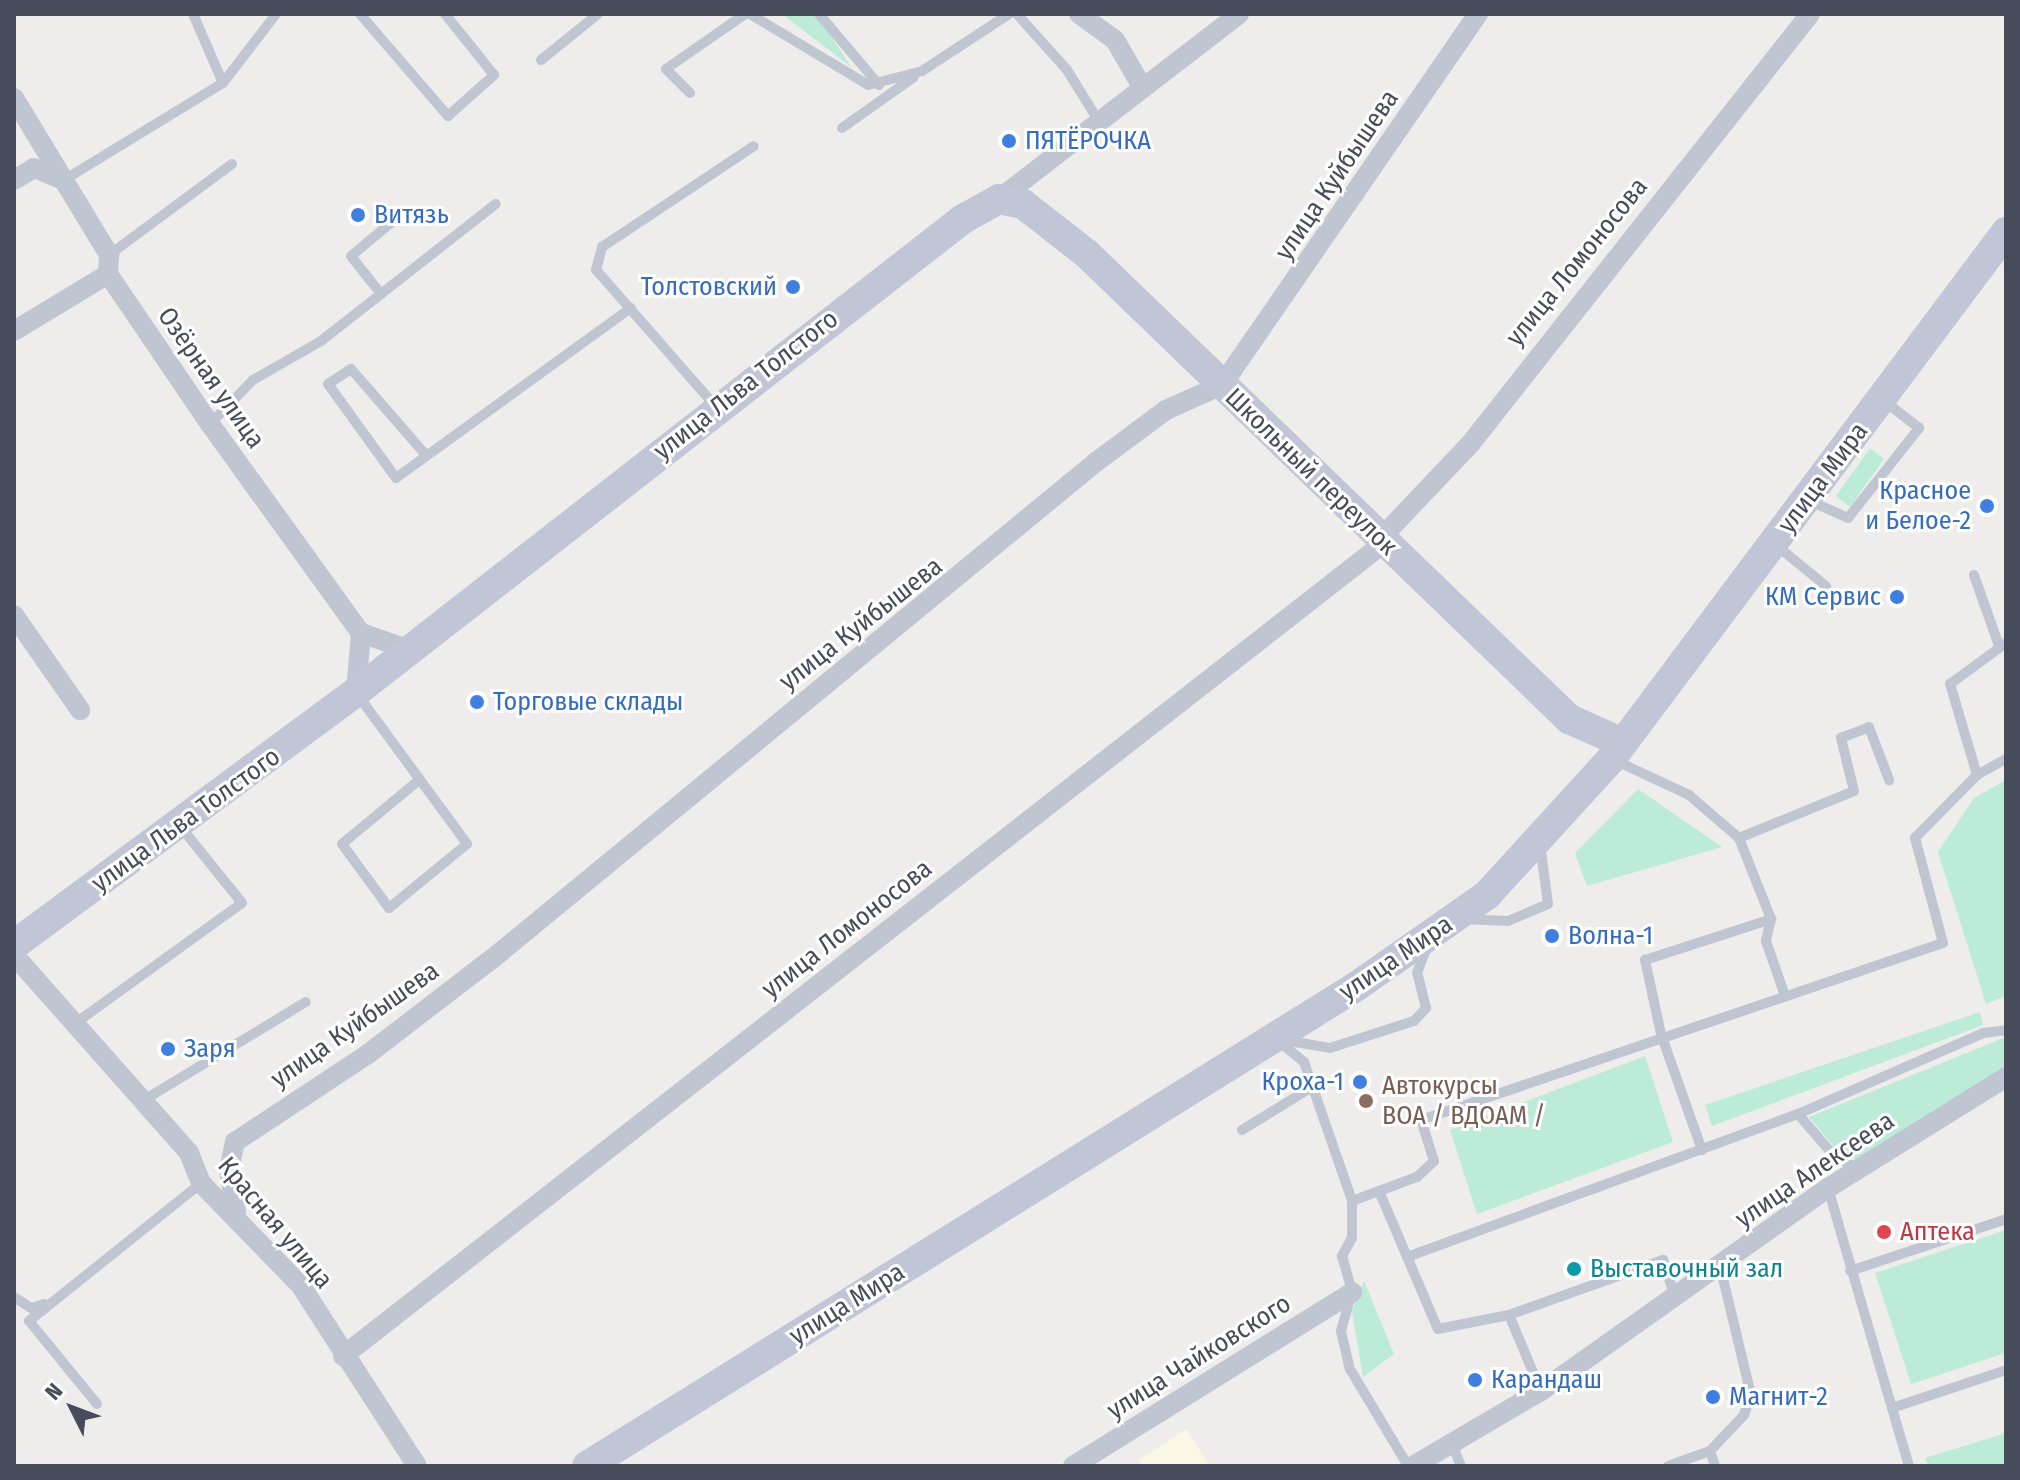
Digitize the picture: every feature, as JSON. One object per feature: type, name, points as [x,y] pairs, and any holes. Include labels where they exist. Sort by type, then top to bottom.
[{"type":"street","points":[[1079,14],[1115,40],[1141,85]]},
{"type":"street","name":"улица Льва Толстого","points":[[14,945],[180,826],[963,219],[999,199],[1141,85],[1239,14]]},
{"type":"street","name":"улица Куйбышева","points":[[236,1212],[229,1170],[235,1142],[368,1054],[492,959],[1096,462],[1166,410],[1222,385],[1478,14]]},
{"type":"street","name":"улица Ломоносова","points":[[343,1356],[1382,541],[1471,443],[1810,14]]},
{"type":"street","name":"Озёрная улица","points":[[14,98],[64,180],[108,264],[210,424],[361,633]]},
{"type":"street","points":[[14,180],[34,168],[64,180]]},
{"type":"street","name":"Школьный переулок","points":[[999,199],[1023,204],[1087,254],[1569,719],[1617,751]]},
{"type":"street","name":"улица Мира","points":[[587,1466],[1274,1037],[1451,921],[1540,843],[1617,751],[2003,242]]},
{"type":"street","points":[[14,331],[108,264]]},
{"type":"street","points":[[14,615],[80,710]]},
{"type":"street","points":[[356,692],[361,633],[410,650]]},
{"type":"street","name":"Красная улица","points":[[14,955],[77,1022],[189,1153],[201,1183],[236,1212],[301,1286],[343,1356],[417,1466]]},
{"type":"street","name":"улица Алексеева","points":[[1411,1466],[1541,1391],[1828,1188],[2006,1077]]},
{"type":"street","name":"улица Чайковского","points":[[1073,1466],[1352,1292]]},
{"type":"lane","points":[[193,14],[223,83]]},
{"type":"lane","points":[[64,180],[223,83],[276,14]]},
{"type":"lane","points":[[360,14],[448,116],[494,75],[445,14]]},
{"type":"lane","points":[[541,60],[598,14]]},
{"type":"lane","points":[[690,93],[666,69],[748,14],[879,85],[922,71]]},
{"type":"lane","points":[[819,14],[879,85]]},
{"type":"lane","points":[[842,128],[1009,14]]},
{"type":"lane","points":[[1017,14],[1067,70],[1098,120]]},
{"type":"lane","points":[[717,408],[596,270],[602,247],[754,146]]},
{"type":"lane","points":[[108,264],[232,164]]},
{"type":"lane","points":[[210,424],[253,380],[381,294],[496,204]]},
{"type":"lane","points":[[381,294],[351,256],[393,221]]},
{"type":"lane","points":[[425,454],[351,369],[328,384],[396,478],[425,454],[631,308]]},
{"type":"lane","points":[[1806,499],[1848,518],[1919,428],[1882,399]]},
{"type":"lane","points":[[1774,544],[1826,586]]},
{"type":"lane","points":[[1974,575],[2002,644],[1950,684],[1977,775]]},
{"type":"lane","points":[[356,692],[467,844],[389,908],[342,844],[419,780]]},
{"type":"lane","points":[[1739,838],[1854,791],[1841,738],[1869,727],[1889,780]]},
{"type":"lane","points":[[1617,751],[1689,795],[1739,838],[1771,919],[1766,941],[1785,996]]},
{"type":"lane","points":[[1352,1201],[1379,1191],[1434,1161],[1421,1120],[1661,1034],[1943,943],[1915,838],[1977,775],[2006,759]]},
{"type":"lane","points":[[77,1022],[242,903],[180,826]]},
{"type":"lane","points":[[1274,1037],[1330,1048],[1414,1021],[1426,1008],[1417,973],[1423,954],[1451,921],[1508,921],[1548,904],[1540,843]]},
{"type":"lane","points":[[1702,1150],[1661,1034],[1645,973],[1651,953],[1771,919]]},
{"type":"lane","points":[[144,1100],[306,1002]]},
{"type":"lane","points":[[1407,1257],[1798,1114],[1983,1033],[2006,1030]]},
{"type":"lane","points":[[1274,1037],[1304,1062],[1352,1201],[1352,1238],[1342,1256],[1352,1292],[1341,1331],[1350,1369],[1411,1466]]},
{"type":"lane","points":[[1242,1130],[1312,1087]]},
{"type":"lane","points":[[1798,1114],[1835,1157],[1859,1168]]},
{"type":"lane","points":[[97,1404],[29,1321],[201,1183]]},
{"type":"lane","points":[[1828,1188],[1909,1466]]},
{"type":"lane","points":[[1379,1191],[1438,1329],[1509,1315],[1663,1260],[1676,1298]]},
{"type":"lane","points":[[1850,1271],[2006,1219]]},
{"type":"lane","points":[[1668,1466],[1710,1451],[1744,1415],[1751,1395],[1720,1266]]},
{"type":"lane","points":[[14,1297],[31,1308],[50,1302]]},
{"type":"lane","points":[[1509,1315],[1541,1391]]},
{"type":"lane","points":[[1892,1408],[2006,1370]]},
{"type":"lane","points":[[1452,1444],[1461,1466]]},
{"type":"lane","points":[[1710,1451],[1715,1466]]},
{"type":"shaded area","points":[[1186,1429],[1210,1466],[1142,1466],[1139,1460]]},
{"type":"green space","points":[[782,14],[817,14],[851,67]]},
{"type":"green space","points":[[1870,448],[1884,459],[1850,507],[1836,496]]},
{"type":"green space","points":[[2006,780],[2006,996],[1986,1004],[1938,852],[1974,798]]},
{"type":"green space","points":[[1638,789],[1722,847],[1587,886],[1575,853]]},
{"type":"green space","points":[[1980,1012],[1983,1025],[1712,1126],[1705,1105]]},
{"type":"green space","points":[[2006,1037],[2006,1070],[1858,1160],[1839,1153],[1809,1117]]},
{"type":"green space","points":[[1645,1056],[1673,1142],[1477,1214],[1450,1130]]},
{"type":"green space","points":[[2006,1230],[2006,1353],[1911,1384],[1875,1273]]},
{"type":"green space","points":[[1364,1281],[1394,1354],[1363,1377],[1352,1311]]},
{"type":"green space","points":[[2006,1433],[2006,1466],[1928,1466],[1925,1458]]},
{"type":"place","name":"ПЯТЁРОЧКА","points":[[1009,141]]},
{"type":"place","name":"Витязь","points":[[358,215]]},
{"type":"place","name":"Толстовский","points":[[793,287]]},
{"type":"place","name":"Красное и Белое-2","points":[[1987,506]]},
{"type":"place","name":"КМ Сервис","points":[[1897,597]]},
{"type":"place","name":"Торговые склады","points":[[477,702]]},
{"type":"place","name":"Волна-1","points":[[1552,936]]},
{"type":"place","name":"Заря","points":[[168,1049]]},
{"type":"place","name":"Кроха-1","points":[[1360,1082]]},
{"type":"place","name":"Автокурсы ВОА / ВДОАМ /","points":[[1366,1101]]},
{"type":"place","name":"Аптека","points":[[1884,1232]]},
{"type":"place","name":"Выставочный зал","points":[[1574,1269]]},
{"type":"place","name":"Карандаш","points":[[1475,1380]]},
{"type":"place","name":"Магнит-2","points":[[1713,1397]]}]
